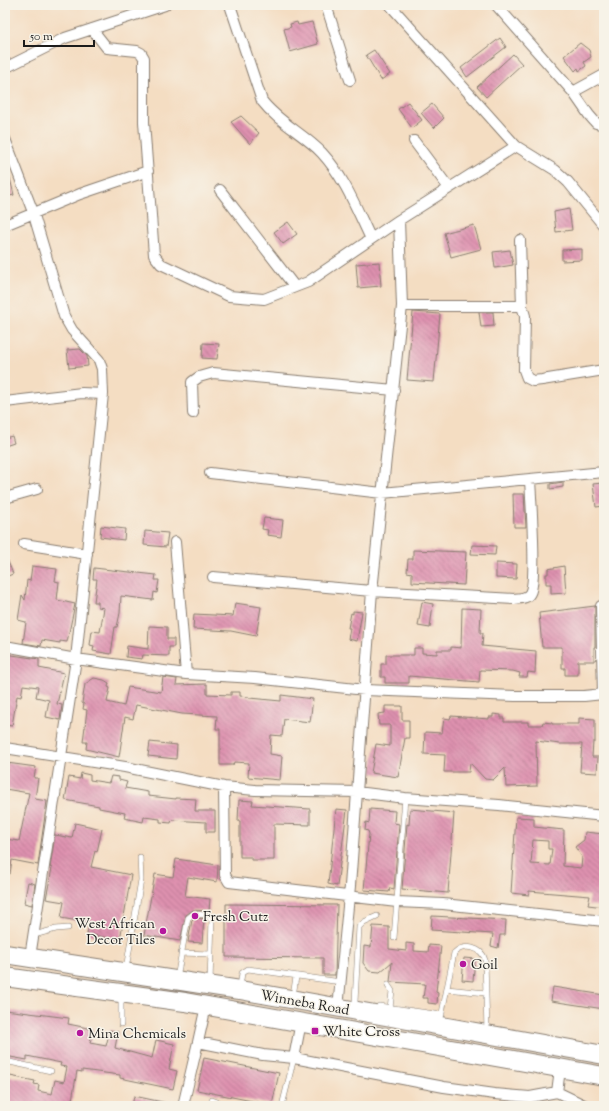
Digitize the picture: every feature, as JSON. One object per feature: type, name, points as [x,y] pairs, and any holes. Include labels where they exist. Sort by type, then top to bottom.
[{"type":"highway","name":"Winneba Road","points":[[5,954],[210,985],[292,1000],[344,1003],[441,1021],[493,1036],[604,1055]]},
{"type":"highway","name":"Winneba Road","points":[[5,977],[206,1006],[604,1076]]},
{"type":"highway","points":[[469,1053],[479,1051],[489,1046],[493,1036]]},
{"type":"highway","points":[[554,1068],[561,1056],[573,1050]]},
{"type":"street","points":[[230,5],[262,101],[272,113],[309,140],[338,172],[371,239]]},
{"type":"street","points":[[326,5],[350,80]]},
{"type":"street","points":[[390,5],[516,146],[556,170],[568,182],[604,226]]},
{"type":"street","points":[[496,5],[573,92],[596,123],[604,125]]},
{"type":"street","points":[[5,68],[66,38],[160,6]]},
{"type":"street","points":[[92,29],[107,48],[137,51],[141,53],[144,58],[144,122],[154,255],[161,264],[229,296],[264,299],[308,282],[399,220],[516,146]]},
{"type":"street","points":[[573,92],[604,75]]},
{"type":"street","points":[[5,139],[34,212],[64,316],[72,330],[99,360],[102,369],[103,394],[76,659],[30,957]]},
{"type":"street","points":[[414,141],[449,188]]},
{"type":"street","points":[[5,225],[34,212],[148,171]]},
{"type":"street","points":[[220,190],[295,287]]},
{"type":"street","points":[[344,1003],[341,982],[372,591],[402,306],[399,220]]},
{"type":"street","points":[[520,240],[522,306],[525,316],[524,370],[526,378],[533,381],[604,370]]},
{"type":"street","points":[[402,306],[522,306]]},
{"type":"street","points":[[193,413],[192,382],[199,377],[213,373],[394,390]]},
{"type":"street","points":[[5,402],[82,393],[103,394]]},
{"type":"street","points":[[210,474],[382,493],[604,472]]},
{"type":"street","points":[[213,577],[372,591],[514,599],[525,598],[530,593],[533,573],[530,480]]},
{"type":"street","points":[[5,498],[37,489]]},
{"type":"street","points":[[175,542],[186,674]]},
{"type":"street","points":[[24,544],[87,554]]},
{"type":"street","points":[[5,646],[76,659],[186,674],[255,678],[365,690],[515,696],[604,695],[601,606]]},
{"type":"street","points":[[5,748],[224,787],[255,790],[357,792],[405,798],[499,805],[604,816]]},
{"type":"street","points":[[224,787],[225,875],[229,882],[397,902],[450,904],[604,921]]},
{"type":"street","points":[[183,1106],[206,1006]]},
{"type":"street","points":[[294,1058],[301,1022]]},
{"type":"street","points":[[198,1042],[263,1056],[294,1058],[444,1087],[530,1097],[557,1092],[586,1106]]},
{"type":"street","points":[[554,1068],[557,1092]]},
{"type":"lane","points":[[394,938],[405,798]]},
{"type":"lane","points":[[126,972],[141,880],[140,857]]},
{"type":"lane","points":[[176,980],[188,918],[193,914],[207,915],[212,920],[210,985]]},
{"type":"lane","points":[[362,1003],[344,1003],[359,927],[364,922],[377,916]]},
{"type":"lane","points":[[346,925],[359,927]]},
{"type":"lane","points":[[34,935],[56,928],[68,928]]},
{"type":"lane","points":[[376,1005],[441,1021],[454,953],[458,949],[466,948],[480,950],[484,953],[486,960],[486,993],[493,1036]]},
{"type":"lane","points":[[181,953],[211,954]]},
{"type":"lane","points":[[240,990],[242,973],[248,969],[296,977],[341,982]]},
{"type":"lane","points":[[292,1000],[296,977]]},
{"type":"lane","points":[[388,985],[392,991],[390,1008]]},
{"type":"lane","points":[[447,989],[486,993]]},
{"type":"lane","points":[[121,993],[121,1024]]},
{"type":"lane","points":[[282,1106],[294,1058]]},
{"type":"lane","points":[[5,1061],[50,1071]]},
{"type":"lane","points":[[212,1100],[228,1106]]},
{"type":"building","points":[[297,22],[298,25],[312,22],[318,44],[290,52],[284,29],[291,27],[290,24]]},
{"type":"building","points":[[500,38],[506,47],[467,77],[461,68]]},
{"type":"building","points":[[580,43],[589,50],[591,57],[584,62],[586,66],[579,71],[578,68],[575,71],[564,56]]},
{"type":"building","points":[[374,50],[390,74],[381,80],[366,55]]},
{"type":"building","points":[[513,54],[522,64],[486,97],[477,87]]},
{"type":"building","points":[[408,102],[422,120],[412,128],[398,109]]},
{"type":"building","points":[[432,104],[444,118],[434,128],[421,113]]},
{"type":"building","points":[[241,116],[259,133],[250,144],[231,122]]},
{"type":"building","points":[[5,170],[8,170],[14,195],[5,197]]},
{"type":"building","points":[[569,209],[572,230],[556,232],[554,212]]},
{"type":"building","points":[[288,222],[297,234],[283,244],[274,232]]},
{"type":"building","points":[[474,225],[481,249],[451,257],[444,233]]},
{"type":"building","points":[[582,249],[582,260],[562,261],[562,250]]},
{"type":"building","points":[[510,250],[513,265],[495,268],[493,252]]},
{"type":"building","points":[[379,262],[381,286],[358,288],[356,264]]},
{"type":"building","points":[[413,312],[440,314],[434,382],[407,380]]},
{"type":"building","points":[[479,312],[493,312],[494,326],[481,327]]},
{"type":"building","points":[[203,343],[219,344],[217,359],[202,358]]},
{"type":"building","points":[[80,349],[87,356],[88,366],[69,368],[67,350]]},
{"type":"building","points":[[12,436],[14,443],[5,446],[5,438]]},
{"type":"building","points":[[563,482],[563,487],[550,489],[550,484]]},
{"type":"building","points":[[602,483],[604,506],[596,507],[593,484]]},
{"type":"building","points":[[513,494],[524,494],[526,527],[514,527]]},
{"type":"building","points":[[264,518],[283,520],[281,537],[267,535],[268,530],[262,529]]},
{"type":"building","points":[[101,526],[125,529],[124,540],[100,537]]},
{"type":"building","points":[[145,531],[168,533],[166,547],[144,545]]},
{"type":"building","points":[[472,545],[496,546],[495,555],[471,554]]},
{"type":"building","points":[[413,550],[466,552],[464,585],[412,582],[412,573],[407,572],[408,559],[413,559]]},
{"type":"building","points":[[5,554],[13,574],[5,577]]},
{"type":"building","points":[[496,563],[517,564],[516,579],[496,578]]},
{"type":"building","points":[[32,566],[57,569],[55,581],[59,582],[57,600],[75,604],[67,642],[60,641],[60,643],[42,640],[41,646],[23,643],[26,622],[18,620],[22,595],[25,600],[27,580],[30,581]]},
{"type":"building","points":[[564,566],[566,593],[551,594],[551,584],[546,584],[546,574],[548,574],[548,569]]},
{"type":"building","points":[[94,568],[156,575],[155,580],[159,580],[157,593],[154,592],[153,600],[121,596],[120,613],[117,627],[115,627],[111,654],[93,651],[94,646],[90,645],[92,631],[100,632],[104,608],[98,607],[98,602],[94,602],[97,579],[93,579]]},
{"type":"building","points":[[422,602],[433,604],[430,628],[418,626]]},
{"type":"building","points":[[235,603],[261,607],[256,636],[231,631],[193,629],[194,614],[233,616]]},
{"type":"building","points":[[595,606],[594,661],[578,661],[578,675],[565,675],[565,668],[562,668],[562,647],[542,647],[539,613]]},
{"type":"building","points":[[462,608],[481,609],[480,633],[483,633],[482,646],[536,651],[535,673],[528,672],[527,677],[519,677],[520,673],[513,671],[480,670],[479,682],[409,676],[409,683],[385,683],[385,677],[381,677],[381,664],[386,664],[386,655],[414,655],[414,648],[422,648],[422,653],[437,654],[437,650],[451,650],[451,647],[461,648]]},
{"type":"building","points":[[353,611],[362,612],[357,641],[348,639],[350,628],[348,628],[351,613],[353,614]]},
{"type":"building","points":[[149,626],[167,627],[167,639],[174,639],[174,647],[169,647],[169,656],[143,655],[142,659],[126,657],[127,646],[148,649]]},
{"type":"building","points":[[5,654],[39,659],[39,668],[64,673],[57,704],[62,705],[60,720],[46,717],[49,700],[36,697],[38,687],[23,685],[21,697],[17,696],[12,726],[5,725],[5,676],[7,667],[5,666]]},
{"type":"building","points":[[163,677],[177,679],[176,685],[207,684],[207,694],[231,695],[231,692],[240,692],[240,696],[249,698],[281,701],[281,695],[313,699],[310,722],[284,719],[282,736],[271,735],[270,754],[282,756],[280,780],[248,777],[249,763],[234,762],[233,765],[220,765],[220,729],[216,729],[217,716],[182,714],[136,705],[133,719],[125,717],[119,757],[86,749],[87,742],[83,742],[87,710],[83,709],[84,704],[82,703],[85,684],[94,678],[104,680],[109,683],[108,687],[110,688],[107,702],[124,706],[128,687],[161,692]]},
{"type":"building","points":[[385,706],[402,706],[402,720],[409,720],[409,738],[405,738],[398,777],[371,773],[376,744],[390,746],[390,725],[379,725],[378,714],[385,713]]},
{"type":"building","points":[[493,714],[501,715],[501,718],[504,718],[504,722],[528,722],[528,725],[542,725],[543,722],[552,724],[579,724],[579,718],[595,719],[595,742],[593,742],[592,757],[598,757],[597,773],[580,772],[582,744],[560,744],[536,741],[537,786],[506,787],[505,768],[493,780],[485,779],[470,763],[469,772],[444,772],[445,755],[424,754],[425,732],[442,733],[444,718],[450,719],[451,716],[489,719],[489,717],[493,717]]},
{"type":"building","points":[[150,742],[177,745],[176,759],[148,756]]},
{"type":"building","points":[[7,763],[36,767],[34,778],[38,778],[35,799],[47,801],[38,865],[12,860],[10,874],[5,874],[5,839],[19,841],[29,793],[5,789]]},
{"type":"building","points":[[81,773],[90,775],[90,780],[109,783],[111,776],[119,777],[119,780],[127,782],[125,788],[148,792],[148,796],[176,799],[196,799],[195,811],[215,811],[215,832],[206,832],[206,822],[172,820],[171,823],[160,822],[160,819],[144,817],[143,822],[124,818],[125,813],[99,808],[99,806],[65,800],[69,777],[80,779]]},
{"type":"building","points":[[239,800],[253,801],[252,805],[310,809],[310,825],[274,824],[274,860],[251,860],[251,857],[240,857],[240,821],[238,821]]},
{"type":"building","points":[[336,809],[347,810],[337,886],[328,884]]},
{"type":"building","points":[[370,809],[395,811],[394,823],[399,824],[394,889],[390,888],[389,892],[364,890],[369,834],[368,831],[365,830],[366,822],[369,823]]},
{"type":"building","points":[[410,809],[454,813],[448,893],[402,889],[407,824],[409,825]]},
{"type":"building","points":[[516,817],[534,818],[534,827],[564,830],[563,866],[581,868],[582,857],[575,847],[584,840],[585,832],[604,834],[604,907],[588,905],[590,896],[529,891],[529,895],[511,893]],"holes":[[[533,840],[548,841],[548,849],[552,849],[550,865],[531,864]]]},
{"type":"building","points":[[75,823],[102,829],[97,852],[95,851],[91,867],[131,875],[120,940],[87,934],[89,923],[61,918],[64,902],[46,899],[52,868],[50,867],[55,835],[72,838]]},
{"type":"building","points":[[176,859],[218,865],[217,882],[188,877],[185,896],[210,899],[209,911],[193,910],[186,915],[180,941],[144,935],[155,874],[173,877]]},
{"type":"building","points":[[28,882],[35,884],[32,905],[24,903]]},
{"type":"building","points":[[226,904],[337,905],[335,975],[323,975],[323,958],[226,957]]},
{"type":"building","points":[[432,916],[506,920],[505,935],[500,935],[498,948],[491,946],[493,934],[431,930]]},
{"type":"building","points":[[194,918],[204,919],[202,943],[188,942],[192,920]]},
{"type":"building","points":[[373,926],[389,927],[389,949],[406,951],[406,943],[414,944],[414,951],[428,952],[429,945],[441,946],[436,992],[438,993],[437,1004],[428,1003],[428,998],[423,998],[425,984],[390,982],[392,962],[380,972],[369,971],[363,963],[364,946],[371,947]]},
{"type":"building","points":[[464,958],[475,959],[473,981],[462,980]]},
{"type":"building","points":[[553,987],[604,995],[604,1009],[551,1001]]},
{"type":"building","points":[[5,1010],[69,1018],[68,1024],[93,1029],[90,1043],[106,1046],[110,1030],[118,1032],[115,1048],[152,1058],[156,1040],[174,1044],[169,1069],[177,1071],[173,1089],[120,1078],[120,1075],[82,1070],[82,1072],[77,1071],[71,1106],[18,1106],[5,1103],[5,1075],[35,1081],[34,1084],[39,1085],[38,1091],[52,1094],[55,1080],[64,1082],[67,1067],[60,1066],[61,1063],[27,1056],[27,1060],[5,1056]]},
{"type":"building","points":[[204,1058],[279,1073],[272,1105],[197,1090]]},
{"type":"building","points":[[134,1096],[167,1103],[167,1106],[132,1106]]},
{"type":"place","name":"Fresh Cutz","points":[[195,916]]},
{"type":"place","name":"West African Decor Tiles","points":[[163,931]]},
{"type":"place","name":"Goil","points":[[463,964]]},
{"type":"place","name":"White Cross","points":[[315,1031]]},
{"type":"place","name":"Mina Chemicals","points":[[80,1033]]}]
